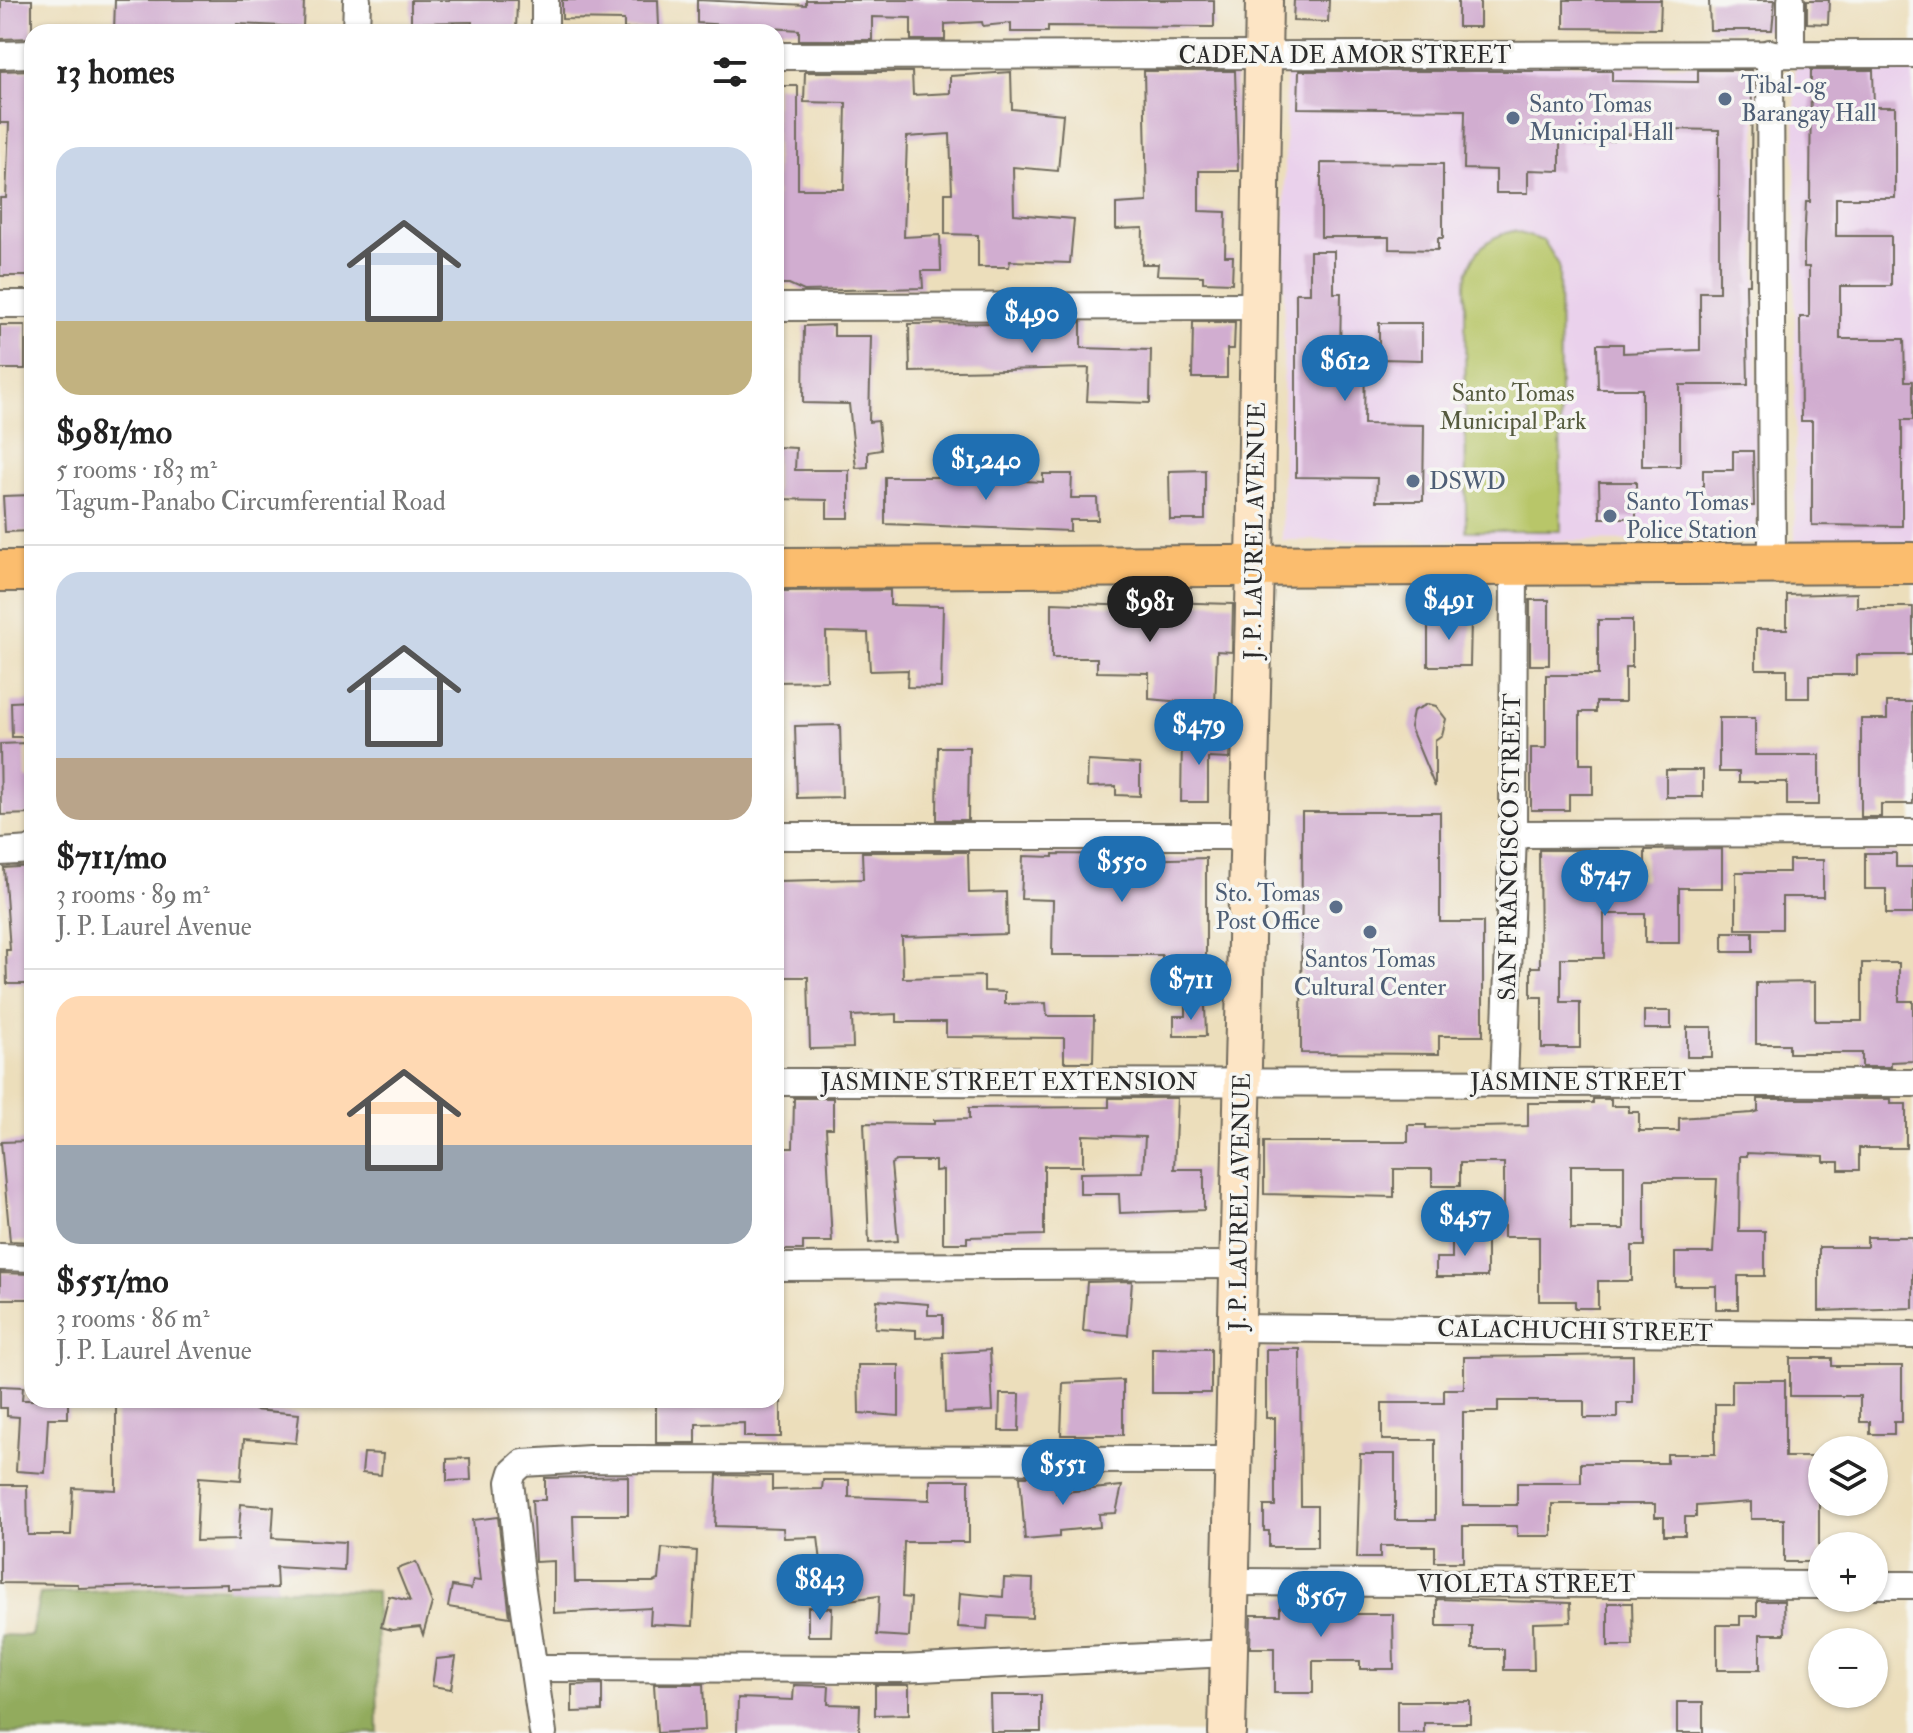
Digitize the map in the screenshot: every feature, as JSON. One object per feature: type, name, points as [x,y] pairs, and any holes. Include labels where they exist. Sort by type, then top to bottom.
[{"type":"main road","points":[[784,568],[1913,563]]},
{"type":"main road","points":[[0,571],[24,571]]},
{"type":"street","points":[[356,24],[357,0]]},
{"type":"street","points":[[545,0],[545,24]]},
{"type":"street","name":"J. P. LAUREL AVENUE","points":[[1227,1733],[1255,565],[1264,0]]},
{"type":"street","points":[[1772,563],[1780,53],[1791,0]]},
{"type":"street","points":[[0,55],[24,54]]},
{"type":"street","name":"CADENA DE AMOR STREET","points":[[784,56],[1913,54]]},
{"type":"street","points":[[0,304],[24,304]]},
{"type":"street","points":[[784,307],[1259,306]]},
{"type":"street","name":"SAN FRANCISCO STREET","points":[[1504,1082],[1513,834],[1514,564]]},
{"type":"street","points":[[1513,834],[1913,833]]},
{"type":"street","points":[[784,836],[1249,836]]},
{"type":"street","points":[[0,852],[24,850]]},
{"type":"street","name":"JASMINE STREET","points":[[1243,1081],[1913,1083]]},
{"type":"street","name":"JASMINE STREET EXTENSION","points":[[784,1082],[1243,1081]]},
{"type":"street","points":[[0,1257],[24,1258]]},
{"type":"street","points":[[784,1267],[1238,1265]]},
{"type":"street","name":"CALACHUCHI STREET","points":[[1237,1328],[1913,1335]]},
{"type":"street","points":[[543,1733],[510,1482],[517,1466],[523,1463],[590,1459],[1234,1460]]},
{"type":"street","name":"VIOLETA STREET","points":[[1231,1582],[1808,1585]]},
{"type":"street","points":[[1888,1585],[1913,1585]]},
{"type":"street","points":[[535,1668],[900,1669],[1229,1653]]},
{"type":"shaded area","points":[[1286,61],[1756,66],[1757,541],[1282,540]]},
{"type":"shaded area","points":[[1795,67],[1913,67],[1913,544],[1795,544]]},
{"type":"green space","name":"Santo Tomas Municipal Park","points":[[1513,231],[1544,241],[1559,265],[1561,531],[1466,531],[1465,283],[1480,249],[1494,238]]},
{"type":"green space","points":[[199,1587],[376,1591],[378,1733],[0,1733],[0,1635],[31,1636],[40,1594]]},
{"type":"building","points":[[1,0],[32,0],[32,24],[24,24],[24,38],[0,39]]},
{"type":"building","points":[[115,0],[304,0],[303,24],[114,24]]},
{"type":"building","points":[[411,0],[517,0],[516,24],[411,23]]},
{"type":"building","points":[[562,0],[658,0],[659,24],[562,19]]},
{"type":"building","points":[[697,0],[806,5],[806,0],[1214,0],[1214,27],[1048,26],[1048,32],[1011,32],[1011,23],[983,26],[982,22],[945,24],[945,40],[911,40],[911,18],[872,17],[872,40],[799,40],[799,30],[784,29],[784,24],[697,23]]},
{"type":"building","points":[[1294,0],[1329,0],[1328,22],[1293,21]]},
{"type":"building","points":[[1458,0],[1480,0],[1480,27],[1458,27]]},
{"type":"building","points":[[1564,0],[1661,0],[1660,29],[1564,28]]},
{"type":"building","points":[[1709,0],[1775,0],[1772,30],[1710,30]]},
{"type":"building","points":[[1807,0],[1829,0],[1828,24],[1807,23]]},
{"type":"building","points":[[24,70],[24,276],[0,276],[0,198],[6,198],[9,123],[0,123],[0,71]]},
{"type":"building","points":[[1698,70],[1752,70],[1750,284],[1746,284],[1748,385],[1680,385],[1680,466],[1642,466],[1642,389],[1598,389],[1597,344],[1623,344],[1623,353],[1700,350],[1700,292],[1719,292],[1719,130],[1666,129],[1666,135],[1613,134],[1613,141],[1560,140],[1560,171],[1528,170],[1528,193],[1496,193],[1496,170],[1464,169],[1465,110],[1298,108],[1299,71],[1612,71],[1612,81],[1698,82]]},
{"type":"building","points":[[1811,70],[1873,70],[1874,107],[1895,107],[1895,198],[1836,198],[1836,236],[1891,236],[1891,286],[1840,286],[1840,339],[1904,339],[1905,381],[1913,381],[1913,420],[1902,420],[1902,526],[1812,525],[1812,421],[1801,421],[1800,317],[1809,317],[1809,267],[1804,267],[1804,244],[1806,202],[1810,202]]},
{"type":"building","points":[[1144,71],[1235,71],[1238,171],[1199,171],[1199,211],[1226,212],[1225,256],[1233,256],[1232,283],[1203,282],[1203,276],[1157,275],[1158,264],[1142,264],[1143,228],[1116,229],[1116,204],[1147,202]]},
{"type":"building","points":[[805,72],[912,72],[913,95],[950,93],[950,76],[1011,72],[1012,109],[1063,114],[1058,171],[1013,167],[1014,214],[1074,219],[1070,263],[1010,261],[1009,267],[978,267],[978,235],[945,234],[945,193],[952,193],[950,134],[907,137],[904,237],[940,235],[941,271],[922,271],[923,288],[804,291],[784,284],[784,86],[798,86],[798,189],[844,189],[846,103],[804,102]]},
{"type":"building","points":[[1321,163],[1443,164],[1443,238],[1438,238],[1438,250],[1389,249],[1389,237],[1321,237]]},
{"type":"building","points":[[1310,251],[1334,251],[1334,293],[1341,293],[1340,356],[1365,357],[1364,424],[1424,425],[1423,501],[1376,501],[1377,478],[1296,477],[1296,293],[1310,293]]},
{"type":"building","points":[[1081,322],[1081,348],[1151,350],[1150,403],[1087,401],[1089,368],[910,372],[909,324]]},
{"type":"building","points":[[1193,322],[1235,322],[1234,349],[1227,349],[1227,378],[1192,378]]},
{"type":"building","points":[[1379,323],[1422,323],[1422,360],[1379,359]]},
{"type":"building","points":[[0,325],[24,325],[24,369],[0,369]]},
{"type":"building","points":[[834,325],[834,336],[871,336],[869,422],[878,421],[881,450],[868,452],[868,467],[856,468],[849,404],[803,403],[804,326]]},
{"type":"building","points":[[784,447],[796,448],[795,470],[849,470],[849,518],[827,518],[827,500],[784,499]]},
{"type":"building","points":[[1733,451],[1753,451],[1754,506],[1703,506],[1703,470],[1733,470]]},
{"type":"building","points":[[1205,470],[1205,520],[1170,520],[1169,471]]},
{"type":"building","points":[[945,474],[1000,474],[1000,480],[1043,482],[1043,474],[1072,474],[1071,498],[1097,498],[1098,520],[1070,520],[1070,531],[885,524],[885,477],[945,477]]},
{"type":"building","points":[[1599,482],[1636,482],[1636,518],[1600,518]]},
{"type":"building","points":[[24,495],[24,531],[5,532],[3,496]]},
{"type":"building","points":[[890,590],[890,605],[943,606],[941,688],[907,687],[908,670],[870,671],[868,633],[826,632],[827,681],[784,682],[784,591]]},
{"type":"building","points":[[1857,593],[1857,607],[1913,607],[1913,655],[1857,655],[1857,675],[1809,675],[1809,698],[1787,698],[1787,669],[1756,669],[1756,629],[1787,629],[1787,595]]},
{"type":"building","points":[[1530,600],[1549,600],[1549,665],[1530,665]]},
{"type":"building","points":[[1162,602],[1233,604],[1232,652],[1217,651],[1215,705],[1149,699],[1149,673],[1097,672],[1097,658],[1052,658],[1052,603],[1162,607]]},
{"type":"building","points":[[1428,618],[1471,619],[1470,666],[1428,666]]},
{"type":"building","points":[[1598,620],[1632,620],[1632,667],[1625,667],[1625,702],[1596,702],[1596,712],[1580,712],[1580,764],[1593,764],[1593,794],[1569,794],[1569,810],[1531,810],[1531,748],[1546,748],[1546,675],[1598,675]]},
{"type":"building","points":[[24,701],[24,737],[12,737],[11,702]]},
{"type":"building","points":[[1887,702],[1913,702],[1913,804],[1881,804],[1881,817],[1861,817],[1861,719],[1887,719]]},
{"type":"building","points":[[1428,704],[1436,706],[1446,719],[1442,735],[1435,740],[1435,787],[1410,727],[1413,711]]},
{"type":"building","points":[[1719,718],[1755,718],[1755,755],[1819,755],[1819,805],[1787,805],[1787,782],[1739,782],[1739,772],[1719,772]]},
{"type":"building","points":[[840,725],[842,797],[797,798],[795,726]]},
{"type":"building","points":[[1182,740],[1230,740],[1229,759],[1208,758],[1208,802],[1181,802]]},
{"type":"building","points":[[24,743],[24,814],[1,815],[0,744]]},
{"type":"building","points":[[938,747],[969,747],[968,820],[937,820]]},
{"type":"building","points":[[1088,761],[1140,764],[1140,796],[1116,795],[1116,786],[1087,787]]},
{"type":"building","points":[[1666,770],[1703,770],[1703,797],[1666,797]]},
{"type":"building","name":"Santos Tomas Cultural Center","points":[[1302,812],[1440,812],[1440,922],[1483,922],[1483,1036],[1439,1036],[1439,1054],[1301,1053]]},
{"type":"building","points":[[1722,849],[1722,888],[1679,888],[1679,943],[1645,943],[1645,914],[1604,914],[1604,958],[1561,958],[1561,1002],[1580,1002],[1580,1048],[1542,1048],[1542,997],[1531,997],[1531,967],[1540,967],[1539,850],[1588,850],[1588,880],[1645,880],[1645,850]]},
{"type":"building","points":[[862,852],[968,852],[969,893],[1006,892],[1007,934],[902,937],[903,978],[984,976],[984,991],[1005,992],[1005,1004],[1046,1003],[1047,1016],[1094,1016],[1093,1062],[1064,1062],[1064,1038],[946,1037],[946,1022],[897,1022],[897,1014],[852,1016],[853,1048],[810,1049],[808,977],[784,977],[784,881],[863,879]]},
{"type":"building","points":[[1865,853],[1896,853],[1896,867],[1913,867],[1913,914],[1886,914],[1886,889],[1865,889]]},
{"type":"building","points":[[1053,854],[1137,855],[1137,860],[1206,858],[1206,960],[1162,959],[1162,955],[1052,955],[1053,900],[1021,899],[1023,856],[1053,857]]},
{"type":"building","points":[[1789,860],[1823,860],[1823,897],[1782,897],[1782,929],[1736,929],[1736,872],[1789,872]]},
{"type":"building","points":[[24,867],[24,984],[7,984],[6,950],[10,950],[4,868]]},
{"type":"building","points":[[1723,932],[1753,932],[1753,952],[1723,952]]},
{"type":"building","points":[[1862,963],[1899,963],[1899,1001],[1913,1001],[1913,1061],[1891,1062],[1891,1067],[1862,1067],[1862,1053],[1789,1053],[1789,1044],[1756,1044],[1756,983],[1815,982],[1815,1021],[1862,1021]]},
{"type":"building","points":[[1205,1005],[1206,1036],[1174,1036],[1174,1016],[1186,1016],[1186,1006]]},
{"type":"building","points":[[1644,1011],[1671,1011],[1671,1029],[1644,1029]]},
{"type":"building","points":[[1687,1027],[1712,1027],[1712,1057],[1687,1057]]},
{"type":"building","points":[[794,1098],[833,1098],[833,1128],[826,1128],[832,1242],[803,1242],[803,1250],[784,1250],[784,1148],[793,1148]]},
{"type":"building","points":[[1109,1098],[1177,1098],[1174,1169],[1204,1169],[1204,1210],[1120,1213],[1119,1194],[1080,1194],[1080,1173],[1143,1172],[1145,1137],[1083,1135],[1083,1166],[1044,1166],[1044,1235],[967,1237],[967,1243],[943,1243],[943,1170],[935,1171],[935,1161],[896,1161],[891,1164],[898,1241],[869,1243],[864,1123],[934,1124],[934,1120],[969,1119],[969,1108],[1109,1107]]},
{"type":"building","points":[[1593,1099],[1611,1099],[1611,1106],[1629,1106],[1629,1112],[1639,1112],[1639,1131],[1679,1131],[1679,1118],[1752,1113],[1758,1111],[1758,1099],[1891,1099],[1891,1104],[1906,1104],[1906,1148],[1859,1148],[1859,1170],[1839,1170],[1839,1162],[1824,1162],[1824,1156],[1747,1153],[1747,1156],[1740,1156],[1739,1231],[1765,1231],[1765,1276],[1738,1276],[1738,1309],[1716,1309],[1716,1286],[1675,1286],[1675,1253],[1713,1253],[1717,1179],[1645,1179],[1645,1246],[1632,1246],[1632,1281],[1598,1281],[1598,1308],[1575,1308],[1575,1301],[1539,1301],[1539,1237],[1504,1237],[1504,1163],[1460,1163],[1460,1186],[1432,1186],[1432,1169],[1394,1169],[1394,1197],[1264,1194],[1264,1142],[1408,1142],[1408,1125],[1426,1125],[1426,1128],[1528,1126],[1528,1103],[1593,1103]],"holes":[[[1571,1165],[1624,1165],[1624,1229],[1571,1229]]]},
{"type":"building","points":[[24,1141],[24,1242],[10,1241],[1,1142]]},
{"type":"building","points":[[1452,1235],[1487,1235],[1487,1277],[1436,1277],[1436,1258],[1452,1258]]},
{"type":"building","points":[[1867,1237],[1913,1237],[1913,1308],[1819,1311],[1819,1247],[1867,1247]]},
{"type":"building","points":[[0,1273],[24,1274],[24,1299],[0,1299]]},
{"type":"building","points":[[1132,1281],[1128,1335],[1083,1331],[1087,1282]]},
{"type":"building","points":[[877,1300],[928,1304],[928,1315],[943,1315],[943,1337],[916,1338],[916,1330],[875,1328]]},
{"type":"building","points":[[1152,1348],[1211,1349],[1211,1393],[1152,1393]]},
{"type":"building","points":[[1266,1349],[1300,1349],[1301,1506],[1317,1506],[1317,1547],[1269,1547],[1269,1531],[1264,1531],[1264,1506],[1275,1506],[1275,1418],[1266,1418]]},
{"type":"building","points":[[990,1350],[993,1411],[945,1413],[943,1353]]},
{"type":"building","points":[[1633,1355],[1633,1403],[1617,1403],[1617,1418],[1584,1418],[1584,1401],[1498,1401],[1498,1412],[1463,1412],[1463,1505],[1517,1505],[1517,1483],[1581,1483],[1581,1463],[1667,1463],[1667,1454],[1715,1454],[1715,1404],[1732,1404],[1732,1380],[1785,1380],[1785,1457],[1808,1457],[1808,1516],[1819,1516],[1819,1532],[1808,1532],[1808,1562],[1784,1562],[1784,1519],[1751,1519],[1751,1502],[1696,1506],[1696,1517],[1685,1517],[1685,1535],[1664,1535],[1664,1517],[1655,1517],[1655,1504],[1552,1504],[1552,1536],[1517,1536],[1517,1526],[1463,1526],[1463,1562],[1435,1562],[1435,1546],[1380,1546],[1380,1558],[1357,1558],[1360,1454],[1395,1454],[1395,1520],[1435,1520],[1435,1440],[1382,1440],[1382,1403],[1444,1403],[1444,1389],[1464,1389],[1464,1357]]},
{"type":"building","points":[[1790,1358],[1832,1358],[1832,1366],[1902,1366],[1902,1422],[1894,1422],[1894,1434],[1870,1434],[1870,1422],[1860,1422],[1860,1396],[1790,1396]]},
{"type":"building","points":[[858,1365],[899,1365],[899,1416],[859,1413]]},
{"type":"building","points":[[1123,1380],[1123,1435],[1061,1435],[1063,1383]]},
{"type":"building","points":[[0,1386],[23,1387],[24,1408],[68,1408],[68,1418],[48,1418],[45,1473],[16,1471],[19,1417],[7,1416],[7,1408],[0,1408]]},
{"type":"building","points":[[1000,1394],[1020,1394],[1019,1431],[999,1431]]},
{"type":"building","points":[[116,1408],[255,1408],[299,1414],[296,1443],[244,1439],[241,1480],[199,1477],[196,1541],[238,1540],[241,1504],[274,1507],[272,1538],[345,1542],[344,1571],[276,1567],[277,1588],[228,1589],[228,1584],[78,1588],[78,1584],[0,1583],[0,1485],[27,1485],[28,1535],[71,1535],[73,1488],[116,1490]]},
{"type":"building","points":[[656,1408],[781,1408],[781,1437],[744,1437],[744,1423],[696,1424],[696,1443],[656,1443]]},
{"type":"building","points":[[364,1453],[383,1454],[381,1475],[362,1473]]},
{"type":"building","points":[[470,1458],[471,1480],[447,1481],[447,1459]]},
{"type":"building","points":[[717,1475],[772,1476],[772,1490],[822,1489],[823,1480],[849,1480],[849,1497],[930,1500],[930,1480],[969,1480],[969,1542],[904,1542],[902,1597],[911,1598],[909,1637],[877,1635],[879,1596],[826,1603],[818,1537],[784,1538],[783,1528],[715,1526]]},
{"type":"building","points":[[628,1476],[628,1515],[573,1515],[575,1582],[653,1582],[659,1580],[662,1548],[697,1551],[693,1626],[650,1624],[651,1608],[554,1613],[554,1561],[535,1562],[532,1500],[545,1500],[545,1478]]},
{"type":"building","points":[[1020,1476],[1055,1476],[1056,1493],[1122,1486],[1116,1513],[1099,1514],[1100,1527],[1059,1531],[1059,1537],[1025,1540]]},
{"type":"building","points":[[498,1517],[510,1617],[448,1607],[452,1586],[471,1589],[473,1580],[480,1581],[473,1520]]},
{"type":"building","points":[[416,1562],[432,1603],[423,1635],[420,1627],[392,1630],[381,1627],[389,1596],[410,1601],[397,1569]]},
{"type":"building","points":[[1004,1578],[1033,1579],[1032,1618],[988,1616],[987,1629],[958,1627],[960,1593],[1003,1597]]},
{"type":"building","points":[[1280,1598],[1355,1599],[1356,1614],[1393,1614],[1394,1669],[1360,1669],[1360,1661],[1313,1661],[1313,1693],[1274,1693],[1274,1648],[1250,1648],[1251,1615],[1280,1615]]},
{"type":"building","points":[[1437,1599],[1570,1603],[1571,1622],[1533,1623],[1534,1670],[1504,1670],[1504,1649],[1472,1649],[1472,1626],[1437,1626]]},
{"type":"building","points":[[1757,1601],[1784,1601],[1785,1634],[1760,1634],[1760,1670],[1717,1670],[1717,1625],[1740,1625],[1740,1616],[1757,1616]]},
{"type":"building","points":[[1608,1603],[1632,1603],[1633,1646],[1608,1646]]},
{"type":"building","points":[[808,1607],[832,1608],[831,1636],[808,1636]]},
{"type":"building","points":[[456,1657],[451,1689],[432,1686],[436,1659]]},
{"type":"building","points":[[602,1684],[602,1711],[572,1712],[572,1685]]},
{"type":"building","points":[[654,1684],[703,1684],[705,1730],[657,1733]]},
{"type":"building","points":[[794,1685],[829,1686],[828,1704],[860,1705],[859,1733],[737,1733],[738,1698],[793,1700]]},
{"type":"building","points":[[875,1685],[909,1685],[909,1714],[875,1715]]},
{"type":"building","points":[[990,1695],[1041,1695],[1041,1732],[991,1732]]},
{"type":"building","points":[[1397,1701],[1470,1701],[1470,1723],[1424,1723],[1424,1733],[1397,1733]]},
{"type":"building","points":[[1677,1702],[1703,1702],[1703,1733],[1677,1733]]},
{"type":"place","name":"Tibal-og Barangay Hall","points":[[1725,99]]},
{"type":"place","name":"Santo Tomas Municipal Hall","points":[[1513,118]]},
{"type":"place","name":"DSWD","points":[[1413,481]]},
{"type":"place","name":"Santo Tomas Police Station","points":[[1610,516]]},
{"type":"place","name":"Sto. Tomas Post Office","points":[[1336,907]]},
{"type":"place","name":"Santos Tomas Cultural Center","points":[[1370,932]]}]
